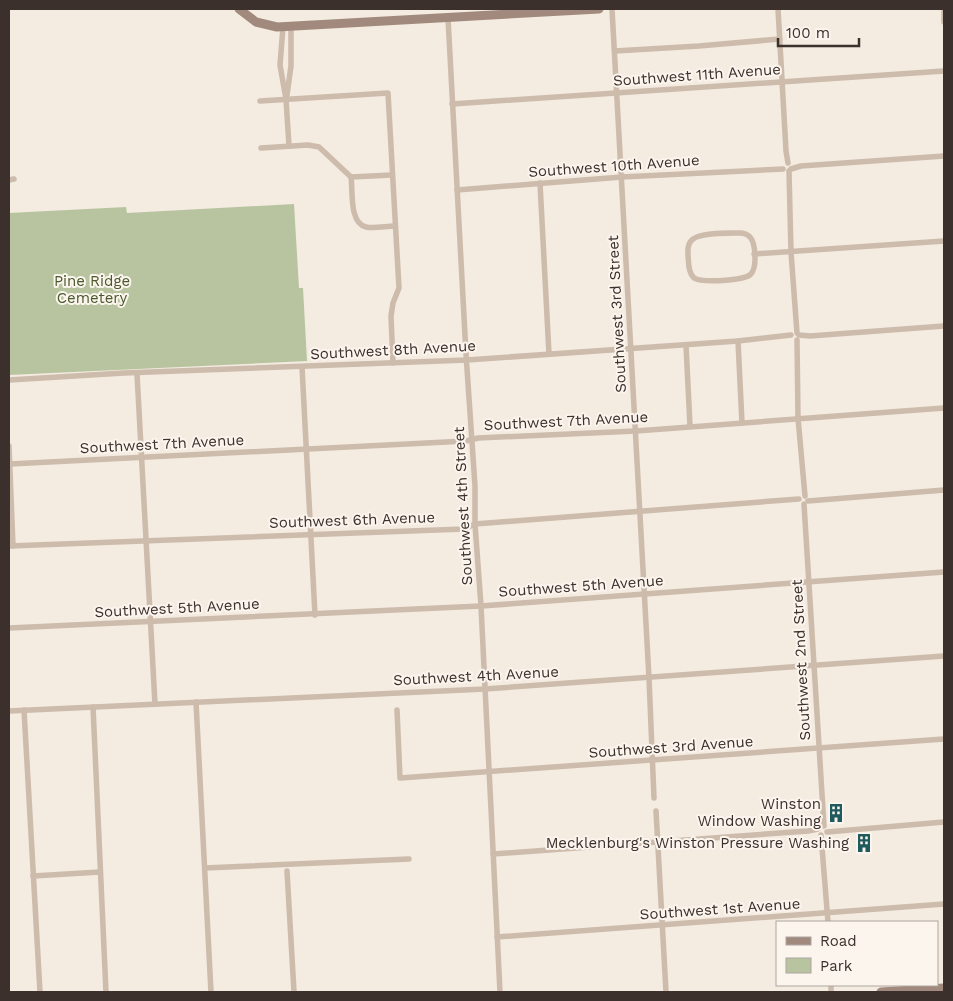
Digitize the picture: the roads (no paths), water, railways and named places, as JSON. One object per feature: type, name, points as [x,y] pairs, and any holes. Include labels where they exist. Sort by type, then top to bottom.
[{"type":"street","points":[[239,9],[256,22],[270,26],[599,9]]},
{"type":"street","name":"Southwest 3rd Street","points":[[612,9],[636,431],[654,798]]},
{"type":"street","name":"Southwest 2nd Street","points":[[778,9],[795,322],[794,352],[797,356],[798,418],[824,844],[822,849],[828,921]]},
{"type":"street","points":[[944,9],[944,22]]},
{"type":"street","name":"Southwest 4th Street","points":[[448,18],[475,486],[475,524],[481,606],[500,992]]},
{"type":"street","points":[[286,99],[292,66],[287,26]]},
{"type":"street","points":[[287,26],[280,66],[286,99],[289,146]]},
{"type":"street","points":[[615,51],[780,39]]},
{"type":"street","name":"Southwest 11th Avenue","points":[[452,104],[944,71]]},
{"type":"street","points":[[260,101],[388,93],[398,288],[391,316],[393,363]]},
{"type":"street","points":[[261,148],[308,145],[319,147],[350,177],[354,215],[358,222],[368,227],[395,226]]},
{"type":"street","name":"Southwest 10th Avenue","points":[[457,190],[944,156]]},
{"type":"street","points":[[350,177],[392,175]]},
{"type":"street","points":[[540,183],[549,354]]},
{"type":"street","points":[[744,233],[753,241],[754,254],[755,264],[750,275],[742,278],[702,281],[694,278],[689,268],[688,245],[693,238],[701,235],[744,233]]},
{"type":"street","points":[[754,254],[944,241]]},
{"type":"street","name":"Southwest 8th Avenue","points":[[9,380],[467,360],[779,337],[788,340],[795,337],[944,326]]},
{"type":"street","points":[[738,341],[742,422]]},
{"type":"street","points":[[686,344],[690,426]]},
{"type":"street","points":[[302,367],[315,615]]},
{"type":"street","points":[[137,374],[155,704]]},
{"type":"street","name":"Southwest 7th Avenue","points":[[10,464],[471,441],[478,438],[636,431],[944,408]]},
{"type":"street","points":[[9,446],[11,546]]},
{"type":"street","name":"Southwest 6th Avenue","points":[[11,546],[312,533],[464,529],[475,524],[944,490]]},
{"type":"street","name":"Southwest 5th Avenue","points":[[9,628],[481,606],[944,572]]},
{"type":"street","name":"Southwest 4th Avenue","points":[[9,711],[485,689],[944,656]]},
{"type":"street","points":[[196,702],[211,992]]},
{"type":"street","points":[[93,707],[106,992]]},
{"type":"street","points":[[24,710],[40,992]]},
{"type":"street","name":"Southwest 3rd Avenue","points":[[396,710],[400,778],[944,739]]},
{"type":"street","points":[[656,811],[666,992]]},
{"type":"street","points":[[493,854],[944,822]]},
{"type":"street","points":[[205,868],[409,859]]},
{"type":"street","points":[[287,871],[294,992]]},
{"type":"street","points":[[33,876],[100,872]]},
{"type":"street","name":"Southwest 1st Avenue","points":[[497,937],[944,904]]},
{"type":"street","points":[[881,992],[944,988]]},
{"type":"place","name":"Winston Window Washing","points":[[836,813]]},
{"type":"place","name":"Mecklenburg's Winston Pressure Washing","points":[[864,843]]},
{"type":"park label","name":"Pine Ridge Cemetery","points":[[92,290]]}]
